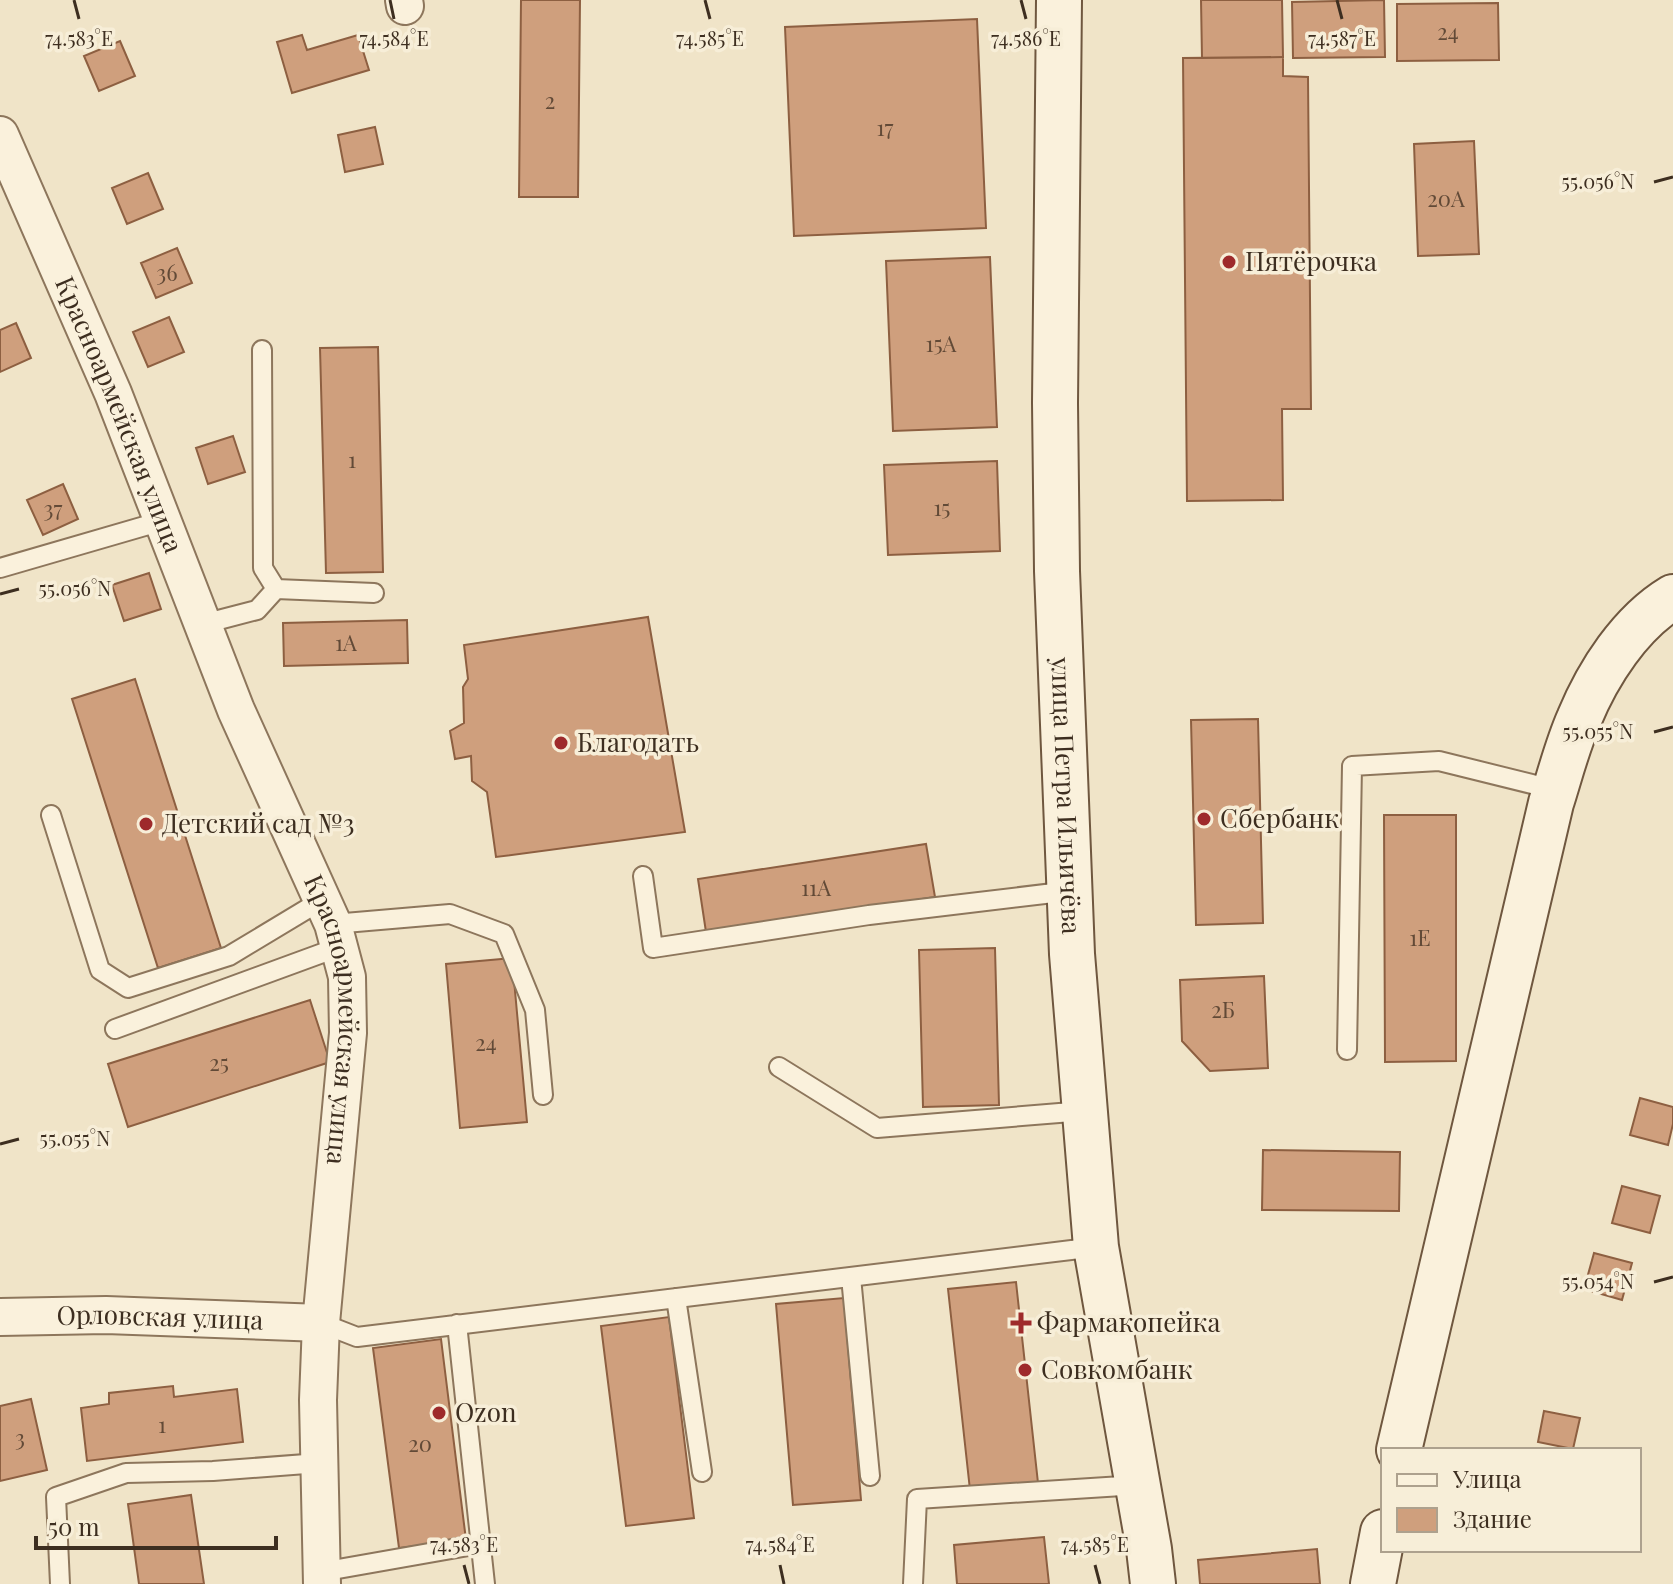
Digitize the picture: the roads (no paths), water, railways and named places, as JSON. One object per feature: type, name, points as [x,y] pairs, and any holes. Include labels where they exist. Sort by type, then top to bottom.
[{"type":"main road","name":"улица Петра Ильичёва","points":[[1059,0],[1055,403],[1057,571],[1072,954],[1096,1247],[1153,1584]]},
{"type":"main road","points":[[1399,1448],[1556,790],[1579,719],[1612,655],[1654,609],[1673,597]]},
{"type":"main road","points":[[1373,1584],[1381,1542]]},
{"type":"street","name":"Красноармейская улица","points":[[0,135],[113,393],[236,710],[331,924],[347,977],[348,1033],[321,1323],[318,1400],[322,1578]]},
{"type":"street","name":"Орловская улица","points":[[0,1317],[106,1315],[321,1323]]},
{"type":"lane","points":[[262,350],[263,568],[276,589]]},
{"type":"lane","points":[[0,568],[162,521]]},
{"type":"lane","points":[[276,589],[374,593]]},
{"type":"lane","points":[[203,624],[257,610],[276,589]]},
{"type":"lane","points":[[1347,1050],[1352,766],[1439,761],[1556,790]]},
{"type":"lane","points":[[51,815],[100,970],[128,988],[331,924],[450,914],[504,934],[535,1010],[543,1095]]},
{"type":"lane","points":[[643,876],[653,948],[869,915],[1070,891]]},
{"type":"lane","points":[[115,1029],[331,924]]},
{"type":"lane","points":[[779,1067],[877,1128],[1084,1111]]},
{"type":"lane","points":[[321,1323],[357,1337],[1096,1247]]},
{"type":"lane","points":[[851,1277],[870,1476]]},
{"type":"lane","points":[[676,1298],[702,1472]]},
{"type":"lane","points":[[457,1324],[485,1584]]},
{"type":"lane","points":[[60,1584],[56,1497],[126,1473],[213,1471],[319,1463]]},
{"type":"lane","points":[[913,1584],[917,1499],[1138,1485]]},
{"type":"lane","points":[[322,1578],[480,1544]]},
{"type":"place","name":"Пятёрочка","points":[[1229,262]]},
{"type":"place","name":"Благодать","points":[[561,743]]},
{"type":"place","name":"Сбербанк","points":[[1204,819]]},
{"type":"place","name":"Детский сад №3","points":[[146,824]]},
{"type":"place","name":"Фармакопейка","points":[[1021,1323]]},
{"type":"place","name":"Совкомбанк","points":[[1025,1370]]},
{"type":"place","name":"Ozon","points":[[439,1413]]}]
